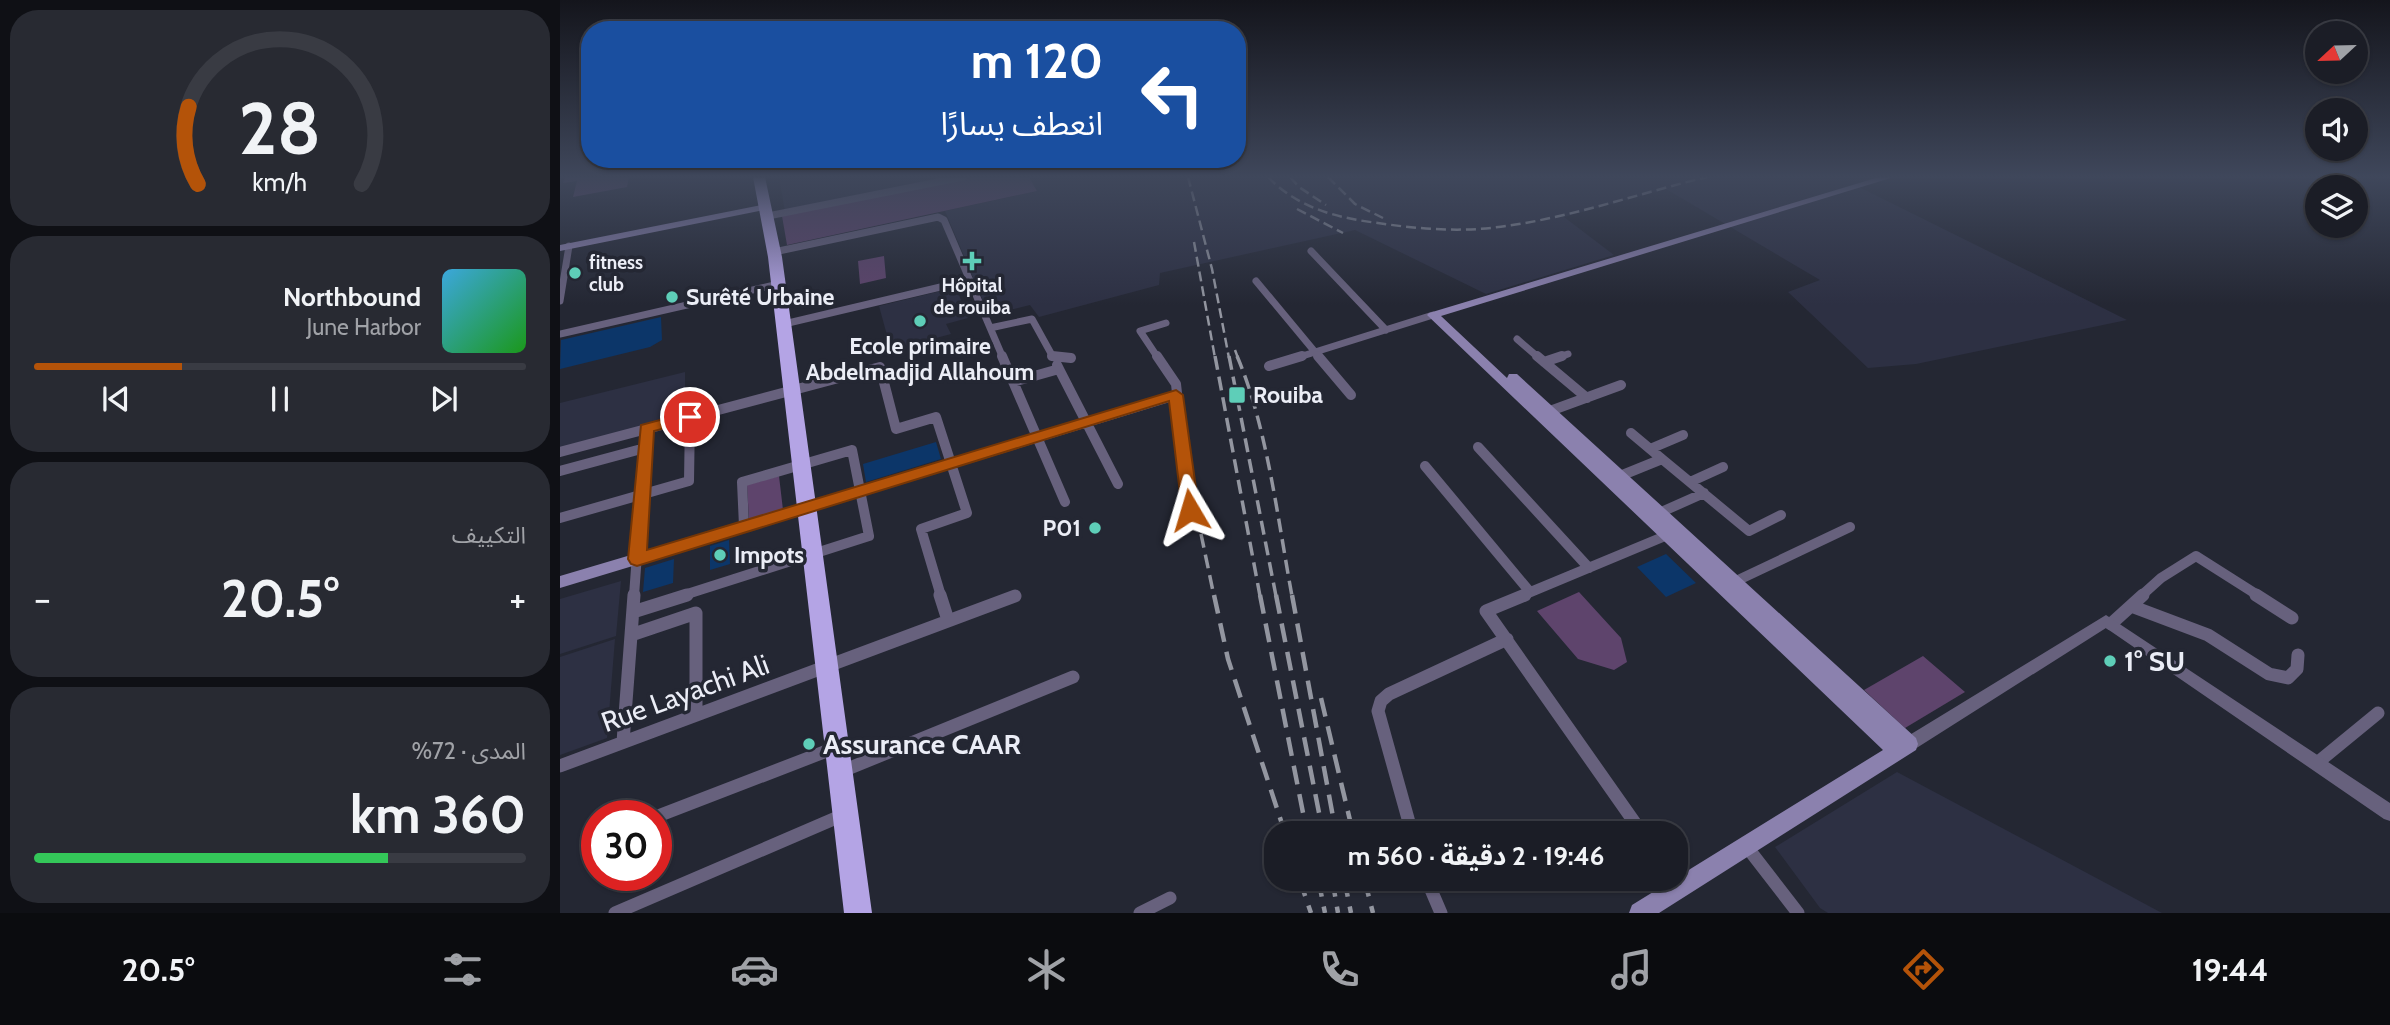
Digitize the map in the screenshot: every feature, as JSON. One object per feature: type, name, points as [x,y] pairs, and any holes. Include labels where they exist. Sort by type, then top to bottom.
[{"type":"highway","points":[[768,220],[779,284],[858,913]]},
{"type":"main road","points":[[565,247],[723,220]]},
{"type":"main road","points":[[1437,314],[1748,220]]},
{"type":"main road","points":[[1437,314],[1550,411],[1620,476],[1659,513],[1672,533],[1734,582],[1903,747]]},
{"type":"main road","points":[[1437,314],[1903,747]]},
{"type":"main road","points":[[560,582],[806,508]]},
{"type":"main road","points":[[1688,877],[1747,847],[1903,747]]},
{"type":"main road","points":[[1640,913],[1667,891]]},
{"type":"street","points":[[775,254],[934,220]]},
{"type":"street","points":[[942,220],[1065,502]]},
{"type":"street","points":[[560,301],[565,247]]},
{"type":"street","points":[[1311,251],[1386,330]]},
{"type":"street","points":[[784,324],[970,280]]},
{"type":"street","points":[[1256,281],[1351,396]]},
{"type":"street","points":[[560,334],[779,284]]},
{"type":"street","points":[[1269,366],[1437,314]]},
{"type":"street","points":[[990,328],[1032,318],[1118,484]]},
{"type":"street","points":[[1166,323],[1140,331],[1176,384],[1190,510]]},
{"type":"street","points":[[1517,339],[1587,398]]},
{"type":"street","points":[[1544,362],[1568,354]]},
{"type":"street","points":[[1053,357],[1071,358]]},
{"type":"street","points":[[560,452],[880,367],[896,429],[936,417],[967,513],[921,529],[948,620]]},
{"type":"street","points":[[1013,382],[1059,369]]},
{"type":"street","points":[[1550,411],[1621,385]]},
{"type":"street","points":[[806,508],[1176,395]]},
{"type":"street","points":[[560,518],[689,481],[690,417]]},
{"type":"street","points":[[623,742],[646,429]]},
{"type":"street","points":[[1631,433],[1749,531],[1781,515]]},
{"type":"street","points":[[1650,449],[1683,435]]},
{"type":"street","points":[[1478,447],[1590,568]]},
{"type":"street","points":[[560,471],[645,448]]},
{"type":"street","points":[[632,612],[869,536],[852,450],[742,482],[744,526]]},
{"type":"street","points":[[1620,476],[1662,459]]},
{"type":"street","points":[[1426,466],[1530,592]]},
{"type":"street","points":[[1690,482],[1723,467]]},
{"type":"street","points":[[1659,513],[1704,493]]},
{"type":"street","points":[[1734,582],[1850,527]]},
{"type":"street","points":[[1634,821],[1486,611],[1672,533]]},
{"type":"street","points":[[2111,624],[2161,578],[2196,556],[2292,618]]},
{"type":"street","name":"Rue Layachi Ali","points":[[560,765],[1015,596]]},
{"type":"street","points":[[2131,606],[2208,635],[2269,674],[2288,678],[2297,669],[2298,655]]},
{"type":"street","points":[[631,635],[696,613],[696,715]]},
{"type":"street","points":[[1903,747],[2106,621],[2390,813]]},
{"type":"street","points":[[1409,821],[1378,711],[1381,701],[1389,694],[1507,639]]},
{"type":"street","points":[[840,772],[1073,677]]},
{"type":"street","points":[[2317,763],[2378,713]]},
{"type":"street","points":[[672,811],[837,747]]},
{"type":"street","points":[[615,913],[846,814]]},
{"type":"street","points":[[1747,847],[1798,913]]},
{"type":"street","points":[[1432,891],[1441,913]]},
{"type":"street","points":[[1140,913],[1170,898]]},
{"type":"shaded area","points":[[783,220],[905,220],[787,245]]},
{"type":"shaded area","points":[[949,220],[1567,220],[1614,255],[1486,294],[1355,230],[1160,273],[1159,285],[1039,317],[1030,305],[989,315]]},
{"type":"shaded area","points":[[1718,220],[1925,220],[2127,320],[1916,364],[1868,368],[1788,292],[1820,280]]},
{"type":"shaded area","points":[[884,256],[886,278],[860,284],[858,261]]},
{"type":"shaded area","name":"Ecole primaire Abdelmadjid Allahoum","points":[[949,289],[957,290],[968,318],[946,324],[951,334],[891,350],[879,306]]},
{"type":"shaded area","points":[[685,372],[685,416],[560,449],[560,403]]},
{"type":"shaded area","points":[[779,476],[783,510],[749,520],[747,485]]},
{"type":"shaded area","points":[[621,581],[616,636],[560,654],[560,599]]},
{"type":"shaded area","points":[[1579,592],[1621,638],[1627,662],[1614,670],[1578,659],[1537,611]]},
{"type":"shaded area","points":[[615,639],[607,738],[560,755],[560,657]]},
{"type":"shaded area","points":[[1923,656],[1965,692],[1905,728],[1864,690]]},
{"type":"shaded area","points":[[1897,772],[2162,913],[1828,913],[1820,908],[1775,847]]},
{"type":"building","points":[[661,317],[662,340],[650,347],[560,369],[561,340]]},
{"type":"building","points":[[936,442],[941,459],[866,482],[863,464]]},
{"type":"building","name":"Impots","points":[[729,540],[730,564],[710,570],[710,546]]},
{"type":"building","points":[[1666,554],[1696,583],[1666,597],[1637,567]]},
{"type":"building","points":[[674,559],[673,583],[643,592],[645,568]]},
{"type":"railway","points":[[1199,220],[1212,269],[1229,358]]},
{"type":"railway","points":[[1317,220],[1343,233]]},
{"type":"railway","points":[[1357,220],[1454,230],[1508,226],[1543,220]]},
{"type":"railway","points":[[1194,242],[1215,358]]},
{"type":"railway","points":[[1235,350],[1238,358]]},
{"type":"railway","points":[[1215,356],[1260,596]]},
{"type":"railway","points":[[1229,356],[1276,596]]},
{"type":"railway","points":[[1237,356],[1264,443],[1292,596]]},
{"type":"railway","points":[[1201,534],[1214,596]]},
{"type":"railway","points":[[1214,595],[1228,659],[1281,821]]},
{"type":"railway","points":[[1260,595],[1305,821]]},
{"type":"railway","points":[[1276,595],[1321,821]]},
{"type":"railway","points":[[1292,595],[1334,821]]},
{"type":"railway","points":[[1321,698],[1350,821]]},
{"type":"railway","points":[[1303,891],[1311,913]]},
{"type":"railway","points":[[1321,891],[1325,913]]},
{"type":"railway","points":[[1334,891],[1338,913]]},
{"type":"railway","points":[[1347,891],[1351,913]]},
{"type":"railway","points":[[1367,891],[1373,913]]},
{"type":"place","name":"Hôpital de rouiba","points":[[972,261]]},
{"type":"place","name":"fitness club","points":[[575,273]]},
{"type":"place","name":"Surêté Urbaine","points":[[672,297]]},
{"type":"place","name":"Ecole primaire Abdelmadjid Allahoum","points":[[920,321]]},
{"type":"place","name":"Rouiba","points":[[1237,395]]},
{"type":"place","name":"P01","points":[[1095,528]]},
{"type":"place","name":"Impots","points":[[720,555]]},
{"type":"place","name":"1° SU","points":[[2110,661]]},
{"type":"place","name":"Assurance CAAR","points":[[809,744]]},
{"type":"route","points":[[690,417],[646,429],[637,559],[1176,395],[1190,510]]}]
